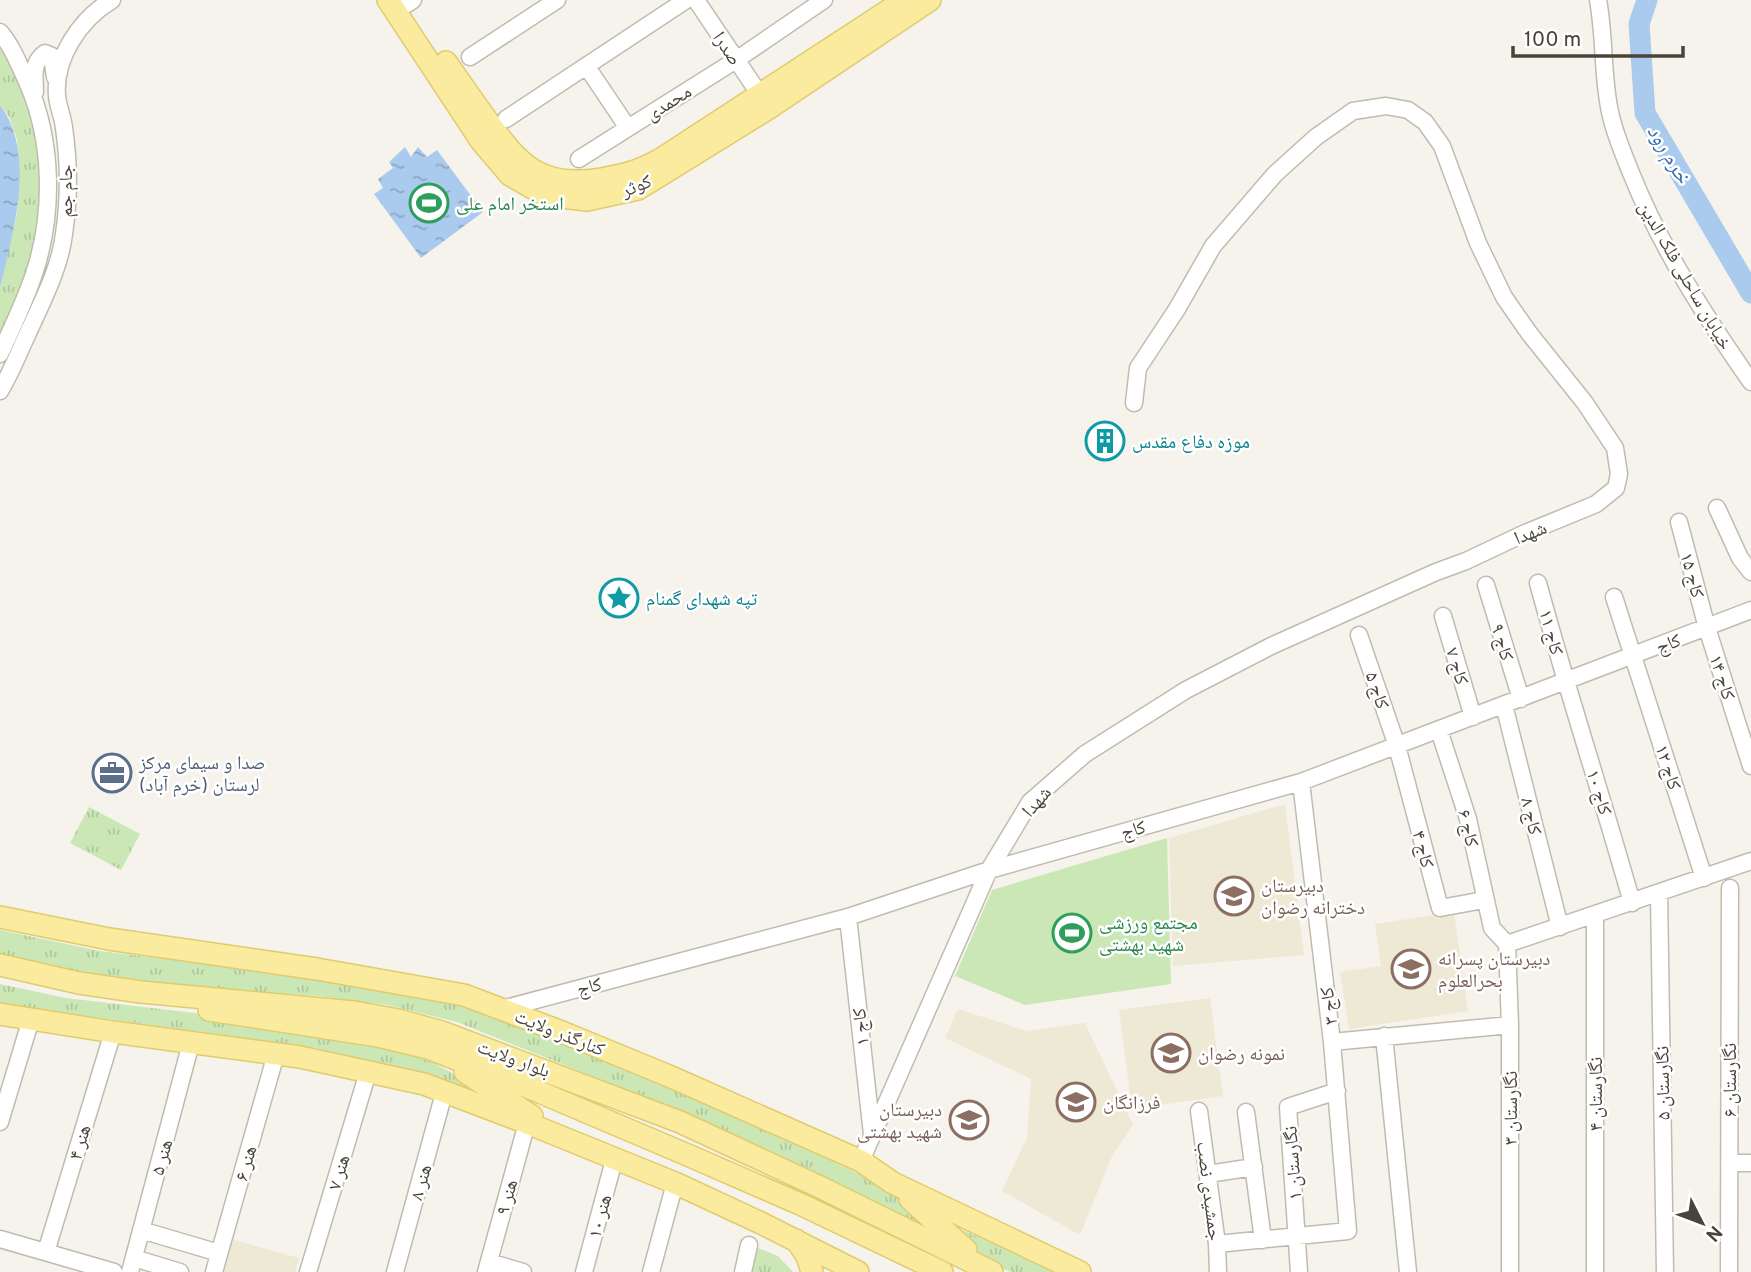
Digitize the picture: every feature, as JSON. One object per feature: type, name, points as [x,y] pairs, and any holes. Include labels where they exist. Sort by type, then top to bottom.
[{"type":"main road","name":"کوثر","points":[[403,1],[481,141],[510,175],[545,195],[587,200],[638,189],[765,102],[904,0]]},
{"type":"main road","name":"کوثر","points":[[765,102],[930,0]]},
{"type":"main road","name":"کنارگذر ولایت","points":[[0,917],[109,939],[399,982],[464,995],[669,1076],[861,1161],[893,1183],[1080,1272]]},
{"type":"main road","name":"بلوار ولایت","points":[[0,965],[79,983],[141,992],[354,1012],[442,1032],[680,1122],[986,1268]]},
{"type":"main road","name":"بلوار ولایت","points":[[0,978],[44,989],[196,1008],[378,1036],[428,1048],[690,1156],[800,1204],[942,1272]]},
{"type":"main road","points":[[0,1014],[276,1054],[424,1084],[527,1122],[675,1183],[796,1240],[854,1271]]},
{"type":"main road","points":[[428,1048],[536,1118],[550,1133]]},
{"type":"main road","points":[[893,1183],[986,1268]]},
{"type":"main road","points":[[796,1240],[807,1256],[812,1272]]},
{"type":"street","name":"جام جم","points":[[0,391],[54,274],[64,237],[67,205],[66,163],[64,127],[57,96],[58,73],[67,49],[80,27],[98,8],[112,0]]},
{"type":"street","points":[[470,57],[556,0]]},
{"type":"street","points":[[506,119],[686,0]]},
{"type":"street","name":"صدرا","points":[[696,0],[765,102]]},
{"type":"street","name":"محمدی","points":[[587,67],[628,128],[736,60],[824,0]]},
{"type":"street","name":"خیابان ساحلی فلک الدین","points":[[1598,0],[1610,113],[1644,204],[1714,330],[1751,382]]},
{"type":"street","name":"جام جم","points":[[0,32],[35,100],[45,133],[47,204],[43,238],[34,274],[0,354]]},
{"type":"street","points":[[35,100],[34,69],[37,58],[44,53],[52,56],[57,96]]},
{"type":"street","name":"شهدا","points":[[861,1161],[989,870],[1030,802],[1085,754],[1186,690],[1270,646],[1596,504],[1616,488],[1619,474],[1615,448],[1585,403],[1504,297],[1478,243],[1442,146],[1425,122],[1408,110],[1386,106],[1353,111],[1316,137],[1275,174],[1213,246],[1177,309],[1138,368],[1134,404]]},
{"type":"street","points":[[579,159],[628,128]]},
{"type":"street","points":[[1717,508],[1740,558],[1751,572]]},
{"type":"street","name":"کاج ۱۵","points":[[1679,522],[1707,628]]},
{"type":"street","name":"کاج ۱۱","points":[[1538,583],[1565,682]]},
{"type":"street","name":"کاج ۹","points":[[1486,585],[1521,699]]},
{"type":"street","name":"کاج ۱۲","points":[[1614,597],[1704,878]]},
{"type":"street","name":"کاج","points":[[502,1009],[848,917],[989,870],[1301,782],[1751,610]]},
{"type":"street","name":"کاج ۷","points":[[1443,616],[1473,717]]},
{"type":"street","name":"کاج ۱۴","points":[[1707,628],[1751,766]]},
{"type":"street","name":"کاج ۵","points":[[1359,635],[1397,746]]},
{"type":"street","name":"کاج ۱۰","points":[[1565,682],[1600,789],[1632,903]]},
{"type":"street","name":"کاج ۸","points":[[1504,705],[1560,927]]},
{"type":"street","name":"کاج ۶","points":[[1439,730],[1468,819],[1492,928],[1507,944]]},
{"type":"street","name":"کاج ۴","points":[[1397,746],[1440,908],[1484,900]]},
{"type":"street","name":"کاج ۳","points":[[1297,1237],[1348,1231],[1332,1042],[1301,782]]},
{"type":"street","points":[[1507,944],[1751,861]]},
{"type":"street","name":"نگارستان ۶","points":[[1729,1272],[1730,888]]},
{"type":"street","name":"نگارستان ۵","points":[[1659,893],[1665,1272]]},
{"type":"street","name":"نگارستان ۴","points":[[1595,916],[1595,1272]]},
{"type":"street","name":"کاج ۱","points":[[848,917],[872,1136]]},
{"type":"street","name":"نگارستان ۳","points":[[1507,944],[1510,1025],[1510,1272]]},
{"type":"street","points":[[0,1122],[30,1019]]},
{"type":"street","points":[[1332,1042],[1510,1025]]},
{"type":"street","name":"هنر ۴","points":[[46,1252],[113,1032]]},
{"type":"street","points":[[1384,1036],[1408,1272]]},
{"type":"street","name":"هنر ۵","points":[[132,1265],[191,1043]]},
{"type":"street","name":"هنر ۶","points":[[214,1272],[276,1054]]},
{"type":"street","name":"هنر ۷","points":[[308,1272],[368,1072]]},
{"type":"street","name":"نگارستان ۱","points":[[1299,1272],[1288,1107],[1337,1091]]},
{"type":"street","name":"هنر ۸","points":[[395,1272],[444,1093]]},
{"type":"street","name":"جمشیدی نصب","points":[[1199,1111],[1217,1244],[1218,1272]]},
{"type":"street","points":[[1246,1112],[1263,1240]]},
{"type":"street","name":"هنر ۹","points":[[487,1267],[527,1122]]},
{"type":"street","name":"هنر ۱۰","points":[[584,1272],[614,1160]]},
{"type":"street","points":[[1729,1163],[1751,1163]]},
{"type":"street","points":[[1208,1174],[1254,1167]]},
{"type":"street","points":[[651,1272],[675,1183]]},
{"type":"street","points":[[141,1230],[219,1253]]},
{"type":"street","points":[[1217,1244],[1297,1237]]},
{"type":"street","points":[[0,1240],[46,1252],[83,1268],[114,1272]]},
{"type":"street","points":[[743,1272],[749,1245]]},
{"type":"street","points":[[132,1265],[180,1272]]},
{"type":"street","points":[[487,1267],[523,1272]]},
{"type":"shaded area","name":"دبیرستان دخترانه رضوان","points":[[1285,804],[1304,955],[1173,966],[1169,838]]},
{"type":"shaded area","name":"دبیرستان پسرانه بحرالعلوم","points":[[1454,912],[1468,1011],[1349,1029],[1340,972],[1381,966],[1375,924]]},
{"type":"shaded area","name":"نمونه رضوان","points":[[1210,998],[1223,1096],[1132,1109],[1119,1010]]},
{"type":"shaded area","name":"فرزانگان","points":[[958,1009],[1027,1031],[1085,1023],[1133,1125],[1112,1156],[1080,1235],[1002,1191],[1027,1138],[1031,1079],[945,1038]]},
{"type":"shaded area","points":[[231,1239],[299,1258],[295,1272],[223,1272]]},
{"type":"green space","points":[[0,44],[22,87],[35,121],[42,158],[43,184],[41,211],[29,263],[0,336],[0,288],[17,214],[19,178],[17,139],[9,117],[0,105]]},
{"type":"green space","points":[[89,807],[140,834],[121,870],[70,843]]},
{"type":"green space","name":"مجتمع ورزشی شهید بهشتی","points":[[1167,838],[1171,984],[1025,1005],[955,976],[992,890]]},
{"type":"green space","points":[[0,930],[100,951],[454,999],[726,1110],[896,1192],[922,1229],[714,1125],[457,1022],[387,1005],[318,996],[130,982],[0,959]]},
{"type":"green space","points":[[0,984],[66,998],[212,1015],[404,1052],[434,1063],[495,1097],[495,1105],[341,1061],[317,1048],[0,1004]]},
{"type":"green space","points":[[926,1214],[1058,1272],[1011,1272],[988,1262]]},
{"type":"green space","points":[[758,1248],[778,1256],[793,1272],[749,1272]]},
{"type":"water","points":[[0,105],[11,125],[20,170],[11,243],[0,288]]},
{"type":"water","name":"استخر امام علی","points":[[405,147],[411,157],[418,147],[427,157],[437,150],[483,212],[421,258],[374,194],[383,188],[378,179],[393,168],[389,162]]},
{"type":"waterway","name":"خرم رود","points":[[1647,0],[1639,24],[1645,113],[1751,293]]},
{"type":"place","name":"استخر امام علی","points":[[429,203]]},
{"type":"place","name":"موزه دفاع مقدس","points":[[1105,441]]},
{"type":"place","name":"تپه شهدای گمنام","points":[[619,598]]},
{"type":"place","name":"صدا و سیمای مرکز لرستان (خرم آباد)","points":[[112,773]]},
{"type":"place","name":"دبیرستان دخترانه رضوان","points":[[1234,896]]},
{"type":"place","name":"مجتمع ورزشی شهید بهشتی","points":[[1072,933]]},
{"type":"place","name":"دبیرستان پسرانه بحرالعلوم","points":[[1411,969]]},
{"type":"place","name":"نمونه رضوان","points":[[1171,1053]]},
{"type":"place","name":"فرزانگان","points":[[1076,1102]]},
{"type":"place","name":"دبیرستان شهید بهشتی","points":[[969,1120]]}]
